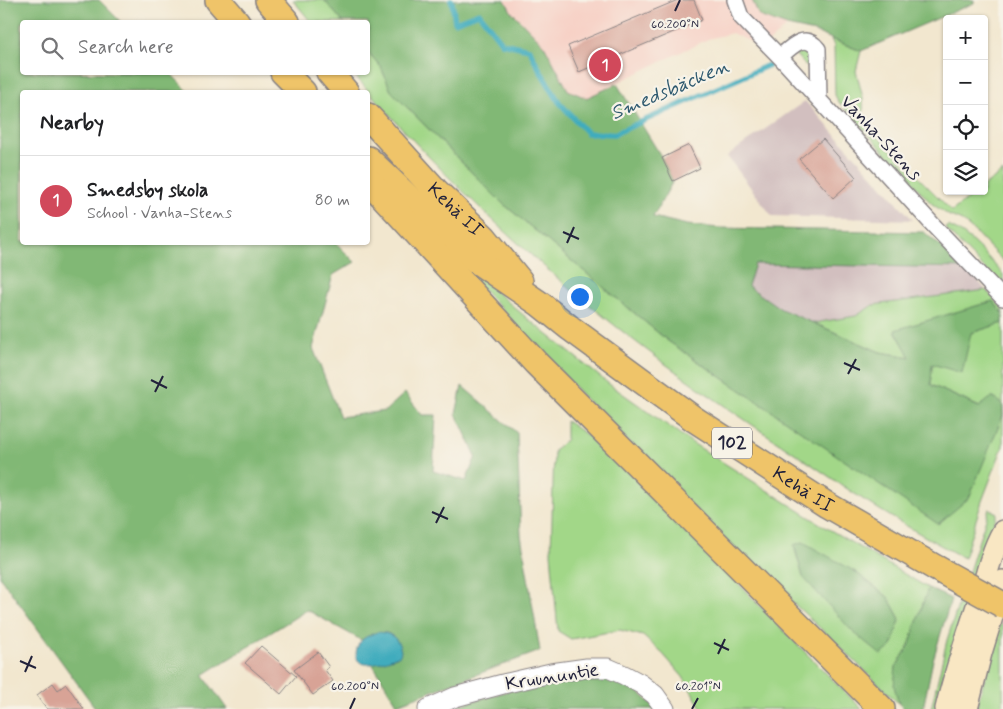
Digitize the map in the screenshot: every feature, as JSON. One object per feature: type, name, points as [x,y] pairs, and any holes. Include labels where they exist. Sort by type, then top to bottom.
[{"type":"highway","points":[[218,0],[235,20]]},
{"type":"highway","points":[[268,0],[285,20]]},
{"type":"highway","points":[[278,75],[290,90]]},
{"type":"highway","points":[[286,75],[301,90]]},
{"type":"highway","points":[[332,75],[344,90]]},
{"type":"highway","name":"Kehä II","points":[[370,118],[435,190],[484,237],[540,304]]},
{"type":"highway","name":"Kehä II","points":[[370,161],[470,257],[540,304],[694,418],[827,505],[1003,605]]},
{"type":"highway","points":[[370,182],[536,363],[882,709]]},
{"type":"main road","points":[[946,709],[980,595],[1003,531]]},
{"type":"main road","points":[[967,709],[981,653],[1003,581]]},
{"type":"street","name":"Vanha-Stens","points":[[735,0],[741,17],[1003,298]]},
{"type":"street","points":[[780,57],[795,44],[804,40],[815,45],[818,49],[819,100]]},
{"type":"street","name":"Kruununtie","points":[[428,709],[455,697],[551,673],[587,668],[608,668],[641,684],[655,695],[665,709]]},
{"type":"shaded area","points":[[505,0],[752,0],[760,16],[787,26],[768,43],[757,45],[732,33],[708,39],[586,98],[568,90],[544,45],[511,11]]},
{"type":"shaded area","points":[[805,101],[913,220],[772,216],[727,156]]},
{"type":"shaded area","points":[[754,264],[967,268],[986,290],[873,305],[856,316],[814,323],[781,309],[748,286]]},
{"type":"green space","points":[[0,0],[99,0],[119,20],[20,20],[20,75],[172,75],[187,90],[20,90],[20,245],[338,245],[355,262],[333,275],[313,348],[340,417],[385,411],[405,393],[422,415],[436,415],[433,471],[466,481],[476,456],[456,414],[462,386],[517,433],[521,535],[540,651],[397,704],[372,663],[397,657],[397,641],[391,635],[384,633],[361,640],[307,610],[203,675],[227,709],[96,709],[0,577]]},
{"type":"green space","points":[[293,0],[324,0],[341,20],[309,20]]},
{"type":"green space","points":[[324,0],[505,0],[511,11],[544,45],[568,90],[586,98],[617,84],[662,158],[673,181],[653,217],[687,225],[720,228],[924,232],[967,268],[755,264],[748,286],[781,309],[880,352],[910,357],[895,330],[993,301],[1003,314],[1003,323],[971,333],[962,373],[932,364],[931,385],[979,407],[992,397],[1002,403],[1003,415],[969,498],[938,524],[668,341],[501,202],[391,91],[381,67],[370,54],[370,20],[341,20]]},
{"type":"green space","points":[[752,0],[974,0],[974,3],[861,51],[815,32],[787,26],[759,16]]},
{"type":"green space","points":[[831,39],[861,51],[856,71],[863,98],[864,123],[952,211],[973,195],[988,195],[988,183],[1003,172],[1003,261],[962,221],[948,215],[931,203],[838,101],[835,95],[834,46]]},
{"type":"green space","points":[[800,51],[807,51],[811,55],[814,75],[795,54]]},
{"type":"green space","points":[[370,54],[381,67],[391,91],[501,202],[668,341],[938,523],[980,407],[931,385],[932,364],[971,333],[1003,323],[1003,446],[982,501],[964,558],[875,507],[703,391],[613,324],[544,266],[477,205],[413,140],[355,75],[370,75]]},
{"type":"green space","points":[[948,226],[971,241],[1003,274],[1003,288],[945,228]]},
{"type":"green space","points":[[460,261],[609,384],[694,444],[822,525],[928,588],[909,646],[896,667],[899,704],[726,540],[584,397],[457,262]],"holes":[[[794,546],[854,571],[888,597],[900,619],[803,577]]]},
{"type":"green space","points":[[986,290],[1003,308],[1003,314],[993,301],[895,331],[911,357],[880,352],[814,323],[856,316],[873,305]]},
{"type":"green space","points":[[566,421],[602,445],[862,709],[702,709],[683,677],[663,654],[643,636],[620,630],[571,639],[558,631],[551,553],[554,450],[566,440]]},
{"type":"green space","points":[[989,509],[997,513],[941,709],[931,709],[947,640]]},
{"type":"green space","points":[[803,542],[854,571],[888,597],[900,619],[892,646],[881,655],[852,631],[803,577],[794,545]]},
{"type":"green space","points":[[928,588],[951,599],[933,660],[923,709],[905,709],[899,704],[894,686],[896,667],[909,646]]},
{"type":"green space","points":[[1000,624],[1003,626],[1003,709],[976,709]]},
{"type":"green space","points":[[580,678],[608,679],[632,686],[655,709],[446,709],[511,690]]},
{"type":"water","points":[[377,632],[386,633],[396,639],[400,646],[400,655],[378,663],[361,663],[356,653],[360,642]]},
{"type":"building","points":[[678,0],[694,0],[702,20],[579,72],[568,46]]},
{"type":"building","points":[[823,139],[856,177],[833,198],[799,159]]},
{"type":"building","points":[[689,145],[700,168],[673,181],[662,158]]},
{"type":"building","points":[[261,646],[296,676],[281,694],[245,663]]},
{"type":"building","points":[[318,652],[329,667],[325,670],[333,681],[313,695],[294,670]]},
{"type":"building","points":[[53,683],[58,690],[66,684],[84,709],[47,709],[37,695]]},
{"type":"waterway","name":"Smedsbäcken","points":[[451,0],[455,22],[479,13],[502,43],[529,49],[559,102],[587,133],[614,134],[769,65]]},
{"type":"place","name":"Smedsby skola","points":[[605,65]]}]
